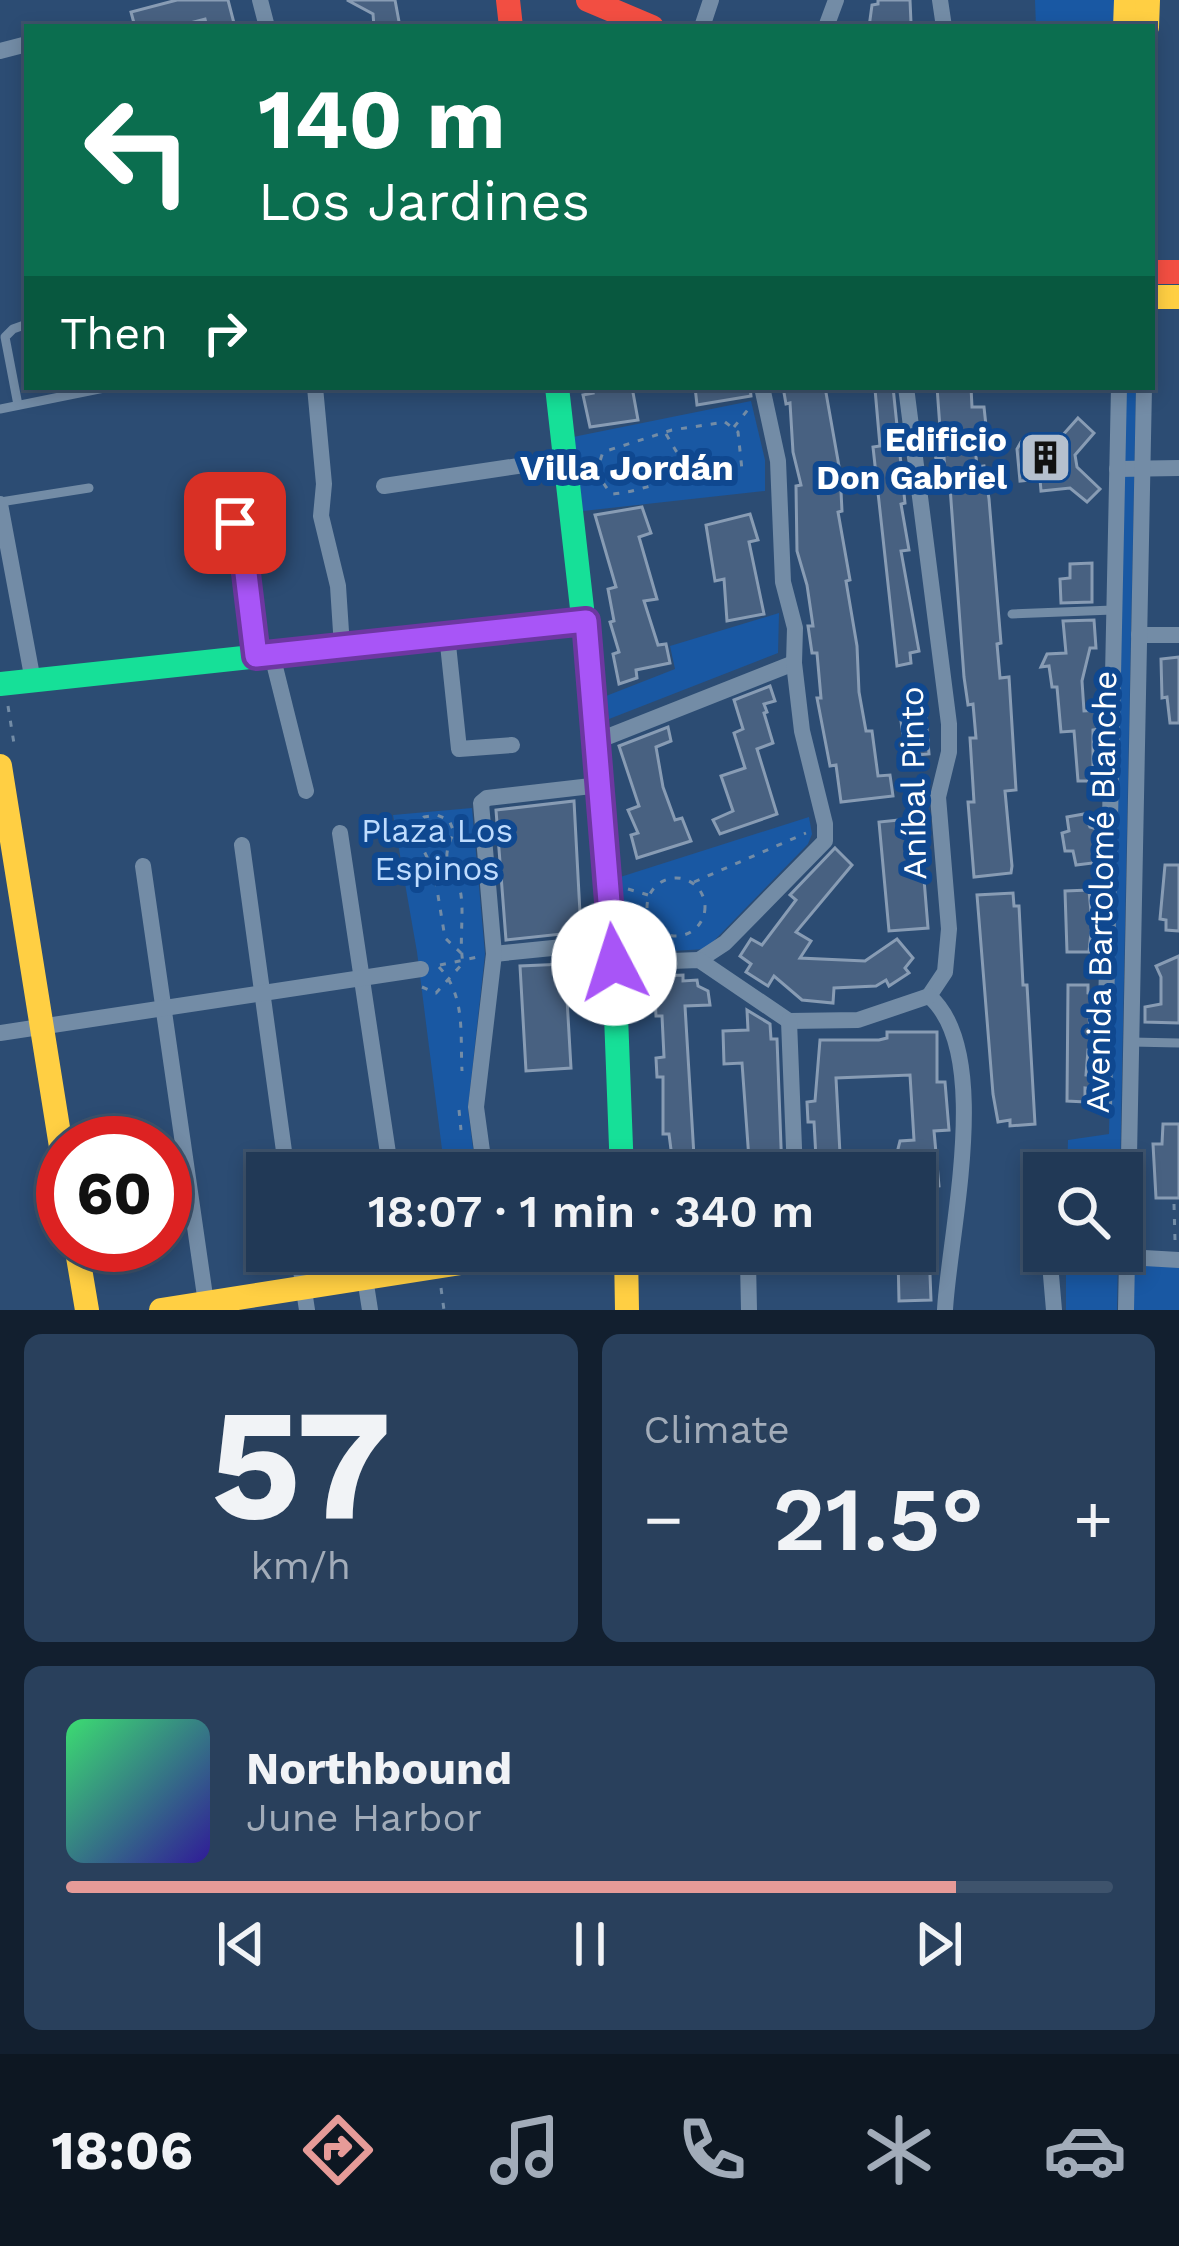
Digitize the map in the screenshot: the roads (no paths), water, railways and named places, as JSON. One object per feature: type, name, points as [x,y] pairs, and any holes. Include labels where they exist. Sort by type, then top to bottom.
[{"type":"main road","points":[[587,0],[645,24]]},
{"type":"main road","points":[[557,390],[598,741],[621,1152]]},
{"type":"main road","points":[[0,684],[586,621]]},
{"type":"main road","points":[[0,766],[56,1116]]},
{"type":"main road","points":[[81,1272],[87,1310]]},
{"type":"main road","points":[[161,1310],[305,1299],[381,1272]]},
{"type":"main road","points":[[626,1272],[627,1310]]},
{"type":"street","points":[[315,390],[324,484],[321,516],[338,586],[342,647]]},
{"type":"street","name":"Aníbal Pinto","points":[[906,390],[949,724],[949,752],[938,797],[949,929],[945,972],[929,997]]},
{"type":"street","name":"Avenida Bartolomé Blanche","points":[[1104,1108],[1119,390]]},
{"type":"street","name":"Avenida Bartolomé Blanche","points":[[1128,1152],[1144,390]]},
{"type":"street","points":[[699,960],[725,943],[824,841],[825,824],[802,731],[795,628],[783,582],[778,461],[763,394]]},
{"type":"street","points":[[384,486],[565,459]]},
{"type":"street","points":[[1117,469],[1179,468]]},
{"type":"street","points":[[0,503],[33,681]]},
{"type":"street","points":[[202,526],[235,523],[241,532],[264,656],[307,791]]},
{"type":"street","points":[[241,532],[244,525],[260,523]]},
{"type":"street","points":[[1116,548],[1141,548]]},
{"type":"street","points":[[448,635],[459,749],[512,745]]},
{"type":"street","points":[[1139,635],[1179,635]]},
{"type":"street","points":[[598,741],[794,663]]},
{"type":"street","points":[[482,1152],[476,1107],[494,954],[481,803],[487,798],[600,785]]},
{"type":"street","points":[[340,833],[388,1152]]},
{"type":"street","points":[[242,845],[284,1152]]},
{"type":"street","points":[[143,866],[207,1306]]},
{"type":"street","points":[[494,954],[613,953],[699,960],[789,1021],[858,1020],[929,997],[940,1006],[952,1030],[962,1068],[963,1141],[946,1310]]},
{"type":"street","points":[[0,1033],[421,969]]},
{"type":"street","points":[[789,1021],[794,1152]]},
{"type":"street","points":[[1143,1259],[1177,1260]]},
{"type":"street","points":[[748,1272],[749,1310]]},
{"type":"street","points":[[1051,1272],[1054,1310]]},
{"type":"street","name":"Avenida Bartolomé Blanche","points":[[1126,1272],[1126,1310]]},
{"type":"street","points":[[365,1279],[370,1310]]},
{"type":"lane","points":[[17,405],[5,337],[24,325]]},
{"type":"lane","points":[[0,409],[94,390]]},
{"type":"lane","points":[[0,503],[89,488]]},
{"type":"lane","points":[[1012,614],[1113,610]]},
{"type":"lane","points":[[1131,1042],[1179,1043]]},
{"type":"place","name":"Edificio Don Gabriel","points":[[1046,458]]},
{"type":"district","name":"Villa Jordán","points":[[627,468]]},
{"type":"park label","name":"Plaza Los Espinos","points":[[437,849]]}]
